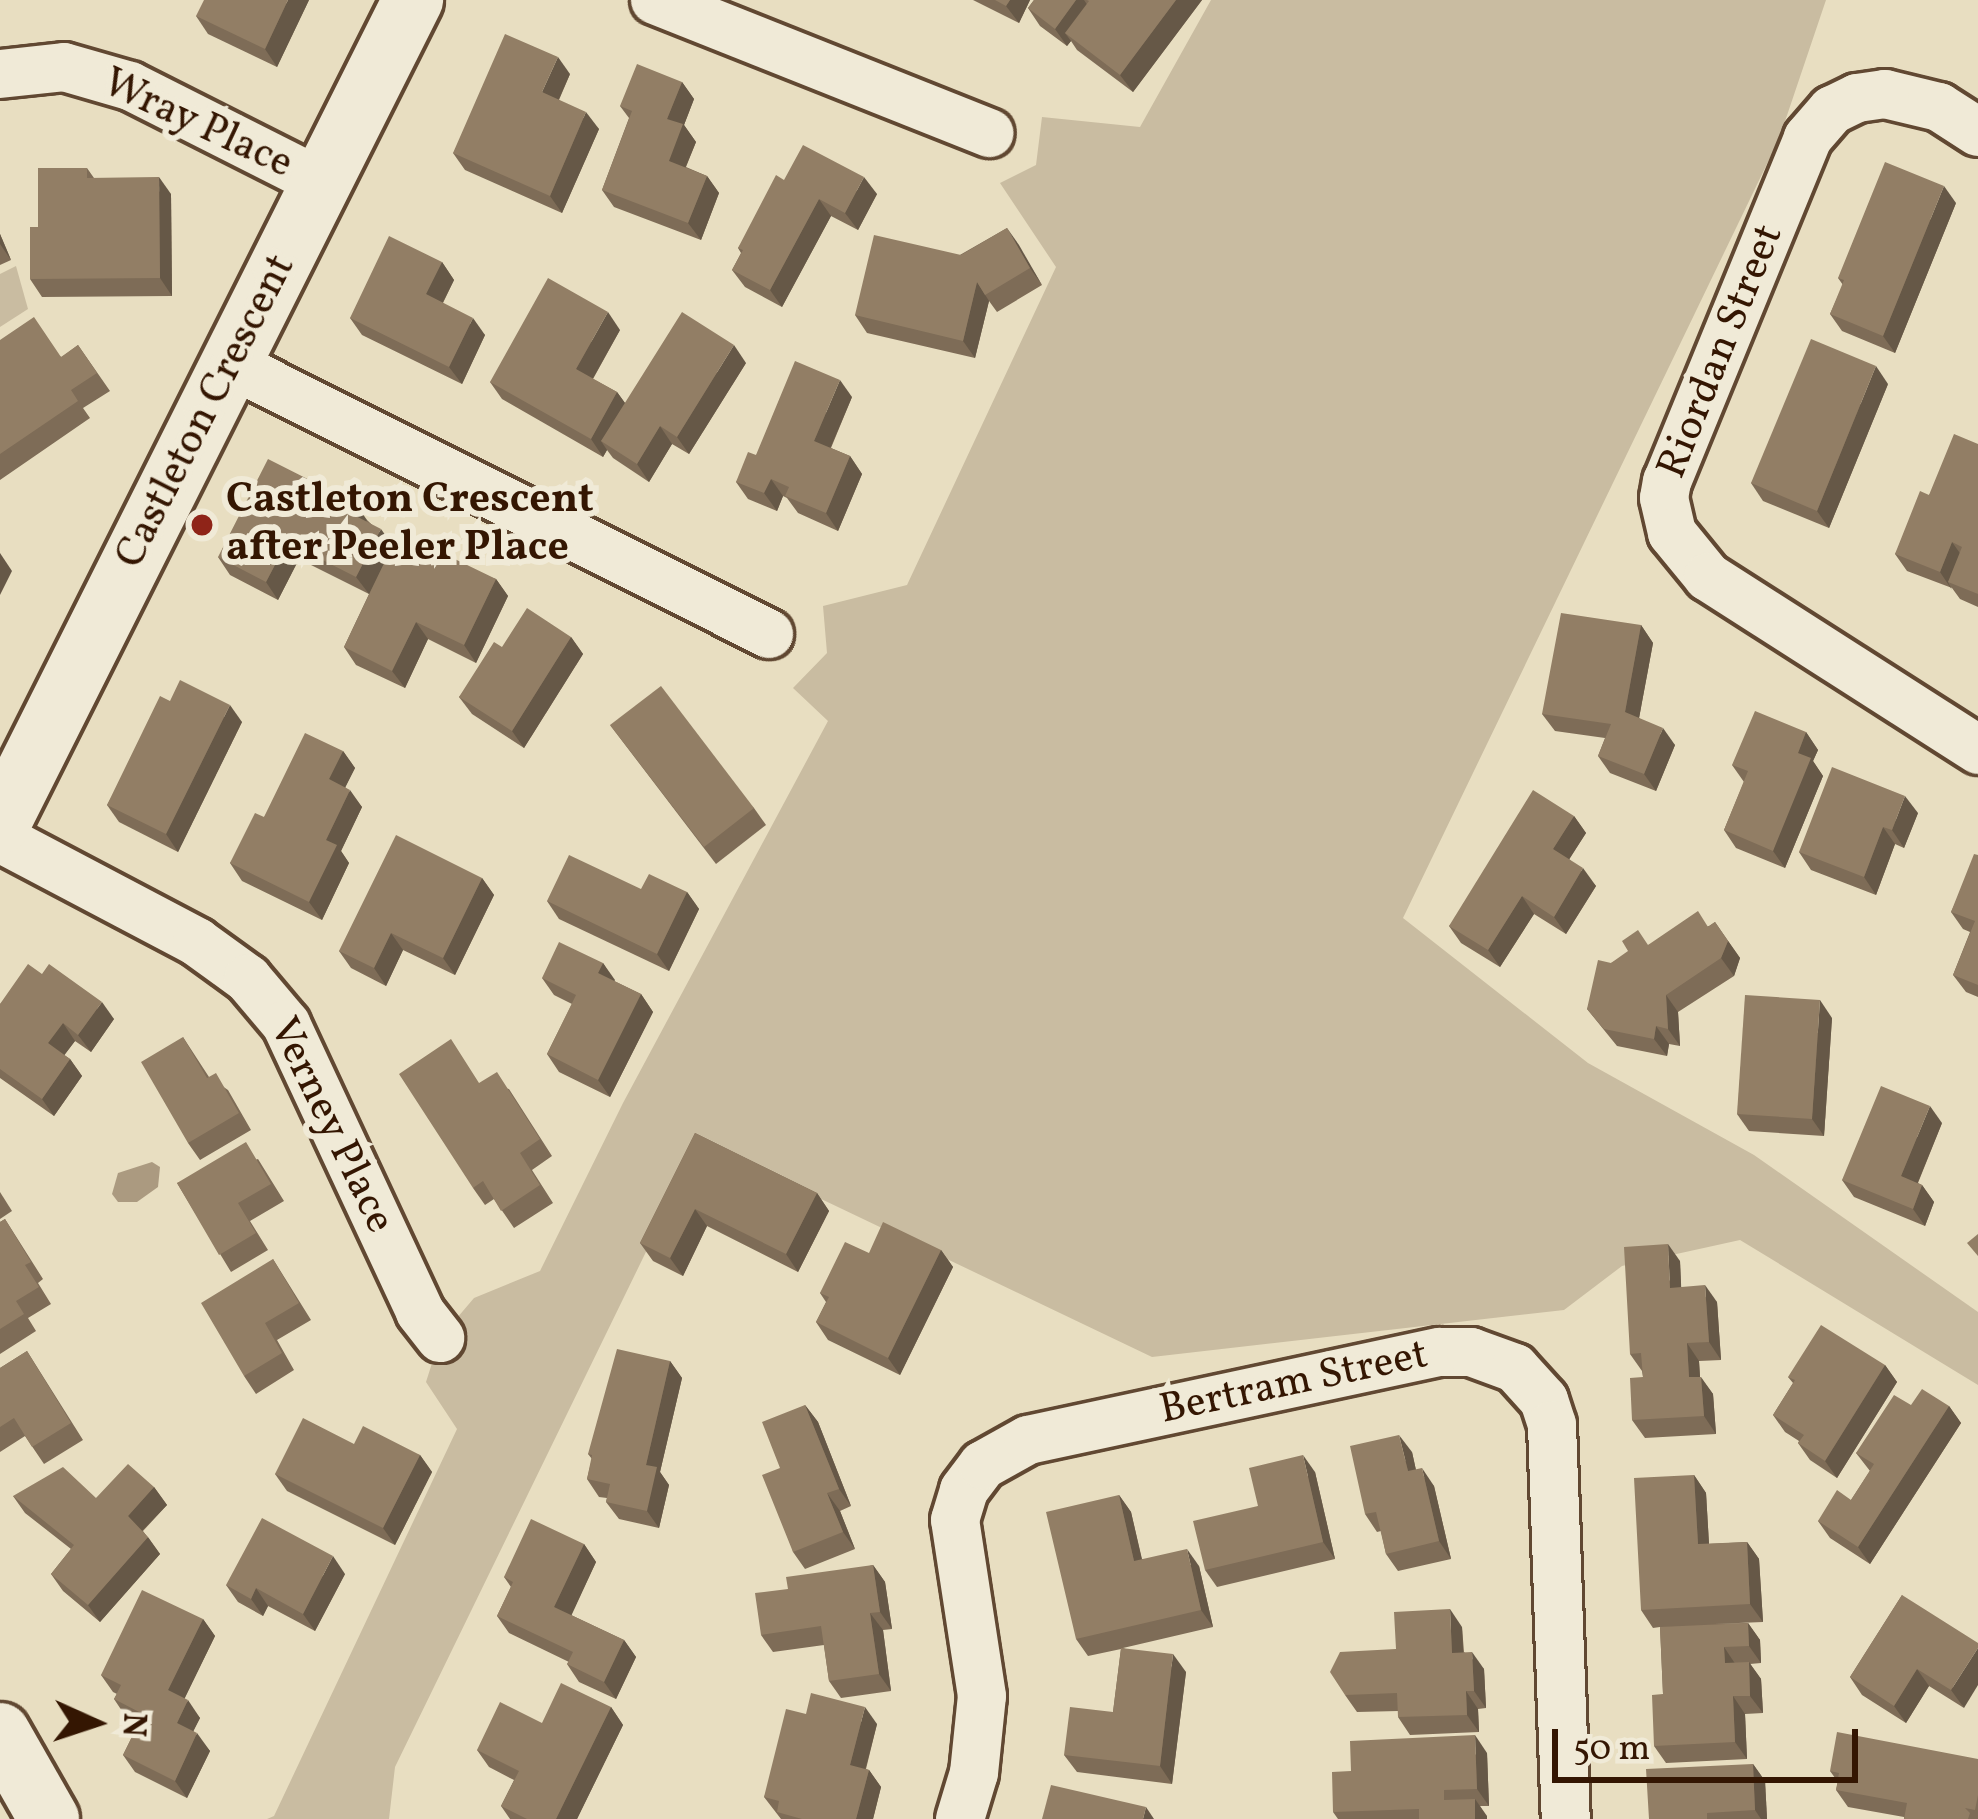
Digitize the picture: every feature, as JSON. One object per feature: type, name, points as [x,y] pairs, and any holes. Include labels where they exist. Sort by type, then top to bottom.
[{"type":"street","name":"Castleton Crescent","points":[[0,824],[413,0]]},
{"type":"street","points":[[655,0],[990,133]]},
{"type":"street","name":"Wray Place","points":[[0,74],[64,67],[130,86],[322,183]]},
{"type":"street","name":"Riordan Street","points":[[1978,132],[1939,107],[1885,94],[1857,98],[1832,110],[1808,138],[1664,498],[1672,533],[1708,577],[1978,750]]},
{"type":"street","points":[[231,364],[770,634]]},
{"type":"street","name":"Verney Place","points":[[0,838],[197,942],[248,979],[286,1024],[420,1312],[440,1338]]},
{"type":"street","name":"Bertram Street","points":[[960,1819],[974,1773],[982,1696],[955,1520],[964,1490],[983,1465],[1028,1440],[1440,1352],[1472,1352],[1515,1368],[1544,1400],[1552,1425],[1567,1819]]},
{"type":"street","points":[[0,1733],[49,1819]]},
{"type":"shaded area","points":[[1211,0],[1826,0],[1779,139],[1403,918],[1588,1063],[1754,1155],[1978,1312],[1978,1385],[1740,1240],[1622,1266],[1564,1310],[1152,1357],[700,1141],[395,1767],[389,1819],[267,1819],[274,1816],[457,1429],[426,1382],[440,1338],[474,1298],[540,1271],[623,1103],[828,721],[793,688],[827,653],[823,606],[907,585],[1056,267],[1000,183],[1036,165],[1042,117],[1140,127]]},
{"type":"shaded area","points":[[16,266],[28,309],[0,327],[0,274]]},
{"type":"shaded area","points":[[152,1162],[160,1167],[158,1187],[137,1202],[118,1202],[112,1194],[118,1173]]},
{"type":"building","points":[[204,0],[288,0],[265,49],[196,16]]},
{"type":"building","points":[[1034,0],[1076,0],[1055,29],[1028,8]]},
{"type":"building","points":[[1087,0],[1176,0],[1120,75],[1065,33]]},
{"type":"building","points":[[505,34],[558,57],[542,92],[586,112],[550,196],[453,153]]},
{"type":"building","points":[[637,64],[682,82],[667,119],[683,124],[669,161],[707,176],[688,223],[602,190],[632,111],[620,106]]},
{"type":"building","points":[[803,145],[864,177],[845,213],[819,199],[770,290],[732,270],[743,250],[738,248],[776,175],[784,180]]},
{"type":"building","points":[[1885,162],[1944,186],[1883,336],[1830,314],[1844,280],[1838,278]]},
{"type":"building","points":[[38,168],[87,168],[87,178],[159,177],[160,278],[30,279],[30,227],[38,227]]},
{"type":"building","points":[[1007,228],[1030,268],[985,295],[977,282],[963,341],[855,315],[874,235],[961,255]]},
{"type":"building","points":[[389,236],[442,262],[426,294],[473,318],[449,367],[350,318]]},
{"type":"building","points":[[548,278],[608,312],[576,369],[617,392],[591,439],[490,382]]},
{"type":"building","points":[[682,312],[734,345],[677,437],[660,426],[637,464],[601,441]]},
{"type":"building","points":[[34,317],[61,357],[78,345],[97,373],[71,390],[78,401],[0,454],[0,340]]},
{"type":"building","points":[[1811,339],[1876,366],[1817,511],[1751,483]]},
{"type":"building","points":[[795,361],[840,380],[814,441],[850,456],[826,513],[785,496],[789,487],[771,479],[764,493],[736,482],[748,452],[756,455]]},
{"type":"building","points":[[1954,434],[1978,444],[1978,594],[1948,582],[1962,547],[1952,542],[1940,572],[1895,554],[1920,491],[1929,495]]},
{"type":"building","points":[[268,459],[355,503],[350,513],[381,529],[356,577],[287,542],[266,582],[218,557]]},
{"type":"building","points":[[399,532],[496,579],[464,645],[416,622],[392,671],[344,647]]},
{"type":"building","points":[[527,608],[571,637],[512,731],[459,697],[494,642],[502,647]]},
{"type":"building","points":[[1561,613],[1641,625],[1625,712],[1663,728],[1644,774],[1598,756],[1611,724],[1542,714]]},
{"type":"building","points":[[180,680],[230,705],[166,834],[107,805],[160,696],[170,701]]},
{"type":"building","points":[[661,686],[754,808],[704,847],[610,725]]},
{"type":"building","points":[[1755,711],[1806,732],[1798,753],[1811,758],[1773,851],[1724,830],[1748,771],[1732,765]]},
{"type":"building","points":[[305,733],[343,751],[329,779],[350,790],[326,840],[337,845],[309,902],[230,863],[255,813],[264,817]]},
{"type":"building","points":[[1832,767],[1905,796],[1892,830],[1883,827],[1864,877],[1799,852]]},
{"type":"building","points":[[1533,790],[1574,816],[1553,849],[1583,868],[1554,917],[1522,896],[1488,950],[1449,926]]},
{"type":"building","points":[[396,835],[482,878],[443,958],[391,933],[374,968],[339,951]]},
{"type":"building","points":[[1974,854],[1978,855],[1978,985],[1953,975],[1975,921],[1951,912]]},
{"type":"building","points":[[569,855],[641,889],[649,874],[687,892],[657,954],[547,901]]},
{"type":"building","points":[[1698,911],[1708,927],[1715,922],[1728,941],[1721,958],[1666,995],[1668,1029],[1656,1026],[1654,1039],[1604,1029],[1587,1009],[1598,960],[1611,963],[1628,951],[1622,941],[1638,930],[1648,945]]},
{"type":"building","points":[[559,942],[603,963],[598,973],[641,994],[598,1080],[547,1054],[576,995],[542,978]]},
{"type":"building","points":[[28,964],[42,974],[49,964],[102,1002],[78,1035],[63,1023],[48,1043],[70,1059],[42,1099],[0,1069],[0,1004]]},
{"type":"building","points":[[1745,995],[1820,1000],[1812,1119],[1737,1114]]},
{"type":"building","points":[[183,1037],[207,1078],[216,1073],[239,1113],[188,1143],[141,1062]]},
{"type":"building","points":[[451,1039],[479,1083],[497,1072],[540,1139],[520,1153],[540,1185],[501,1211],[483,1181],[473,1188],[399,1074]]},
{"type":"building","points":[[1881,1086],[1930,1106],[1901,1176],[1922,1185],[1913,1209],[1842,1180]]},
{"type":"building","points":[[695,1133],[817,1193],[786,1254],[695,1209],[670,1258],[640,1243]]},
{"type":"building","points":[[246,1142],[271,1184],[238,1203],[256,1233],[219,1255],[177,1183]]},
{"type":"building","points":[[5,1219],[31,1262],[25,1265],[39,1287],[16,1301],[24,1314],[0,1329],[0,1222]]},
{"type":"building","points":[[883,1222],[941,1250],[888,1358],[816,1322],[829,1297],[820,1293],[845,1242],[869,1253]]},
{"type":"building","points":[[1978,1234],[1978,1256],[1967,1243]]},
{"type":"building","points":[[1668,1244],[1670,1288],[1705,1285],[1709,1342],[1687,1343],[1689,1377],[1701,1377],[1704,1416],[1632,1420],[1630,1378],[1643,1377],[1641,1353],[1630,1354],[1624,1247]]},
{"type":"building","points":[[273,1259],[299,1303],[265,1323],[282,1353],[244,1376],[201,1303]]},
{"type":"building","points":[[1821,1325],[1885,1365],[1825,1461],[1798,1443],[1804,1435],[1773,1415],[1795,1380],[1788,1377]]},
{"type":"building","points":[[617,1349],[670,1361],[646,1465],[657,1467],[647,1511],[606,1502],[610,1484],[587,1479],[592,1455],[588,1454]]},
{"type":"building","points":[[27,1351],[71,1423],[32,1447],[14,1418],[0,1427],[0,1368]]},
{"type":"building","points":[[1922,1389],[1949,1406],[1858,1547],[1818,1521],[1837,1490],[1851,1500],[1874,1464],[1856,1453],[1894,1395],[1911,1405]]},
{"type":"building","points":[[805,1405],[839,1489],[827,1493],[843,1532],[793,1552],[762,1475],[780,1468],[762,1422]]},
{"type":"building","points":[[303,1418],[354,1444],[363,1426],[420,1455],[383,1528],[275,1474]]},
{"type":"building","points":[[1399,1435],[1408,1471],[1422,1468],[1439,1541],[1386,1554],[1376,1512],[1365,1514],[1350,1446]]},
{"type":"building","points":[[1303,1455],[1323,1542],[1205,1570],[1193,1521],[1258,1506],[1249,1468]]},
{"type":"building","points":[[128,1464],[154,1487],[128,1516],[148,1537],[88,1605],[51,1574],[74,1545],[13,1496],[63,1467],[96,1498]]},
{"type":"building","points":[[1694,1475],[1698,1544],[1747,1542],[1750,1604],[1641,1610],[1634,1478]]},
{"type":"building","points":[[1119,1495],[1134,1561],[1187,1549],[1201,1610],[1076,1639],[1046,1512]]},
{"type":"building","points":[[262,1518],[333,1556],[303,1614],[256,1588],[251,1599],[226,1585]]},
{"type":"building","points":[[531,1519],[584,1544],[554,1607],[624,1640],[604,1682],[567,1664],[573,1652],[497,1616],[513,1582],[504,1577]]},
{"type":"building","points":[[873,1565],[880,1612],[870,1613],[879,1674],[829,1681],[821,1626],[761,1635],[755,1593],[788,1589],[786,1577]]},
{"type":"building","points":[[142,1590],[203,1619],[168,1690],[188,1700],[177,1723],[197,1733],[175,1781],[123,1755],[143,1714],[114,1699],[121,1685],[101,1675]]},
{"type":"building","points":[[1902,1595],[1978,1643],[1978,1648],[1951,1690],[1917,1669],[1894,1706],[1850,1677]]},
{"type":"building","points":[[1450,1609],[1452,1653],[1472,1652],[1474,1691],[1466,1691],[1467,1715],[1398,1717],[1397,1693],[1345,1695],[1330,1672],[1340,1652],[1396,1649],[1394,1612]]},
{"type":"building","points":[[1748,1623],[1749,1646],[1724,1647],[1725,1663],[1749,1662],[1750,1696],[1733,1696],[1735,1742],[1654,1746],[1652,1695],[1663,1694],[1660,1627]]},
{"type":"building","points":[[1121,1648],[1173,1654],[1160,1766],[1064,1755],[1070,1707],[1113,1712]]},
{"type":"building","points":[[561,1683],[611,1707],[556,1819],[527,1819],[501,1806],[519,1771],[477,1750],[500,1702],[542,1723]]},
{"type":"building","points":[[811,1693],[865,1707],[850,1765],[869,1770],[856,1819],[802,1819],[777,1812],[779,1801],[764,1797],[786,1709],[806,1714]]},
{"type":"building","points":[[1837,1732],[1978,1759],[1975,1810],[1965,1808],[1968,1819],[1904,1819],[1907,1803],[1836,1790],[1839,1773],[1830,1771]]},
{"type":"building","points":[[1475,1735],[1477,1789],[1444,1790],[1444,1800],[1475,1799],[1475,1819],[1419,1819],[1419,1809],[1333,1812],[1332,1772],[1351,1771],[1350,1741]]},
{"type":"building","points":[[1753,1764],[1755,1810],[1707,1813],[1707,1819],[1649,1819],[1646,1769]]},
{"type":"building","points":[[1051,1785],[1146,1807],[1143,1819],[1042,1819]]},
{"type":"place","name":"Castleton Crescent after Peeler Place","points":[[202,525]]}]
